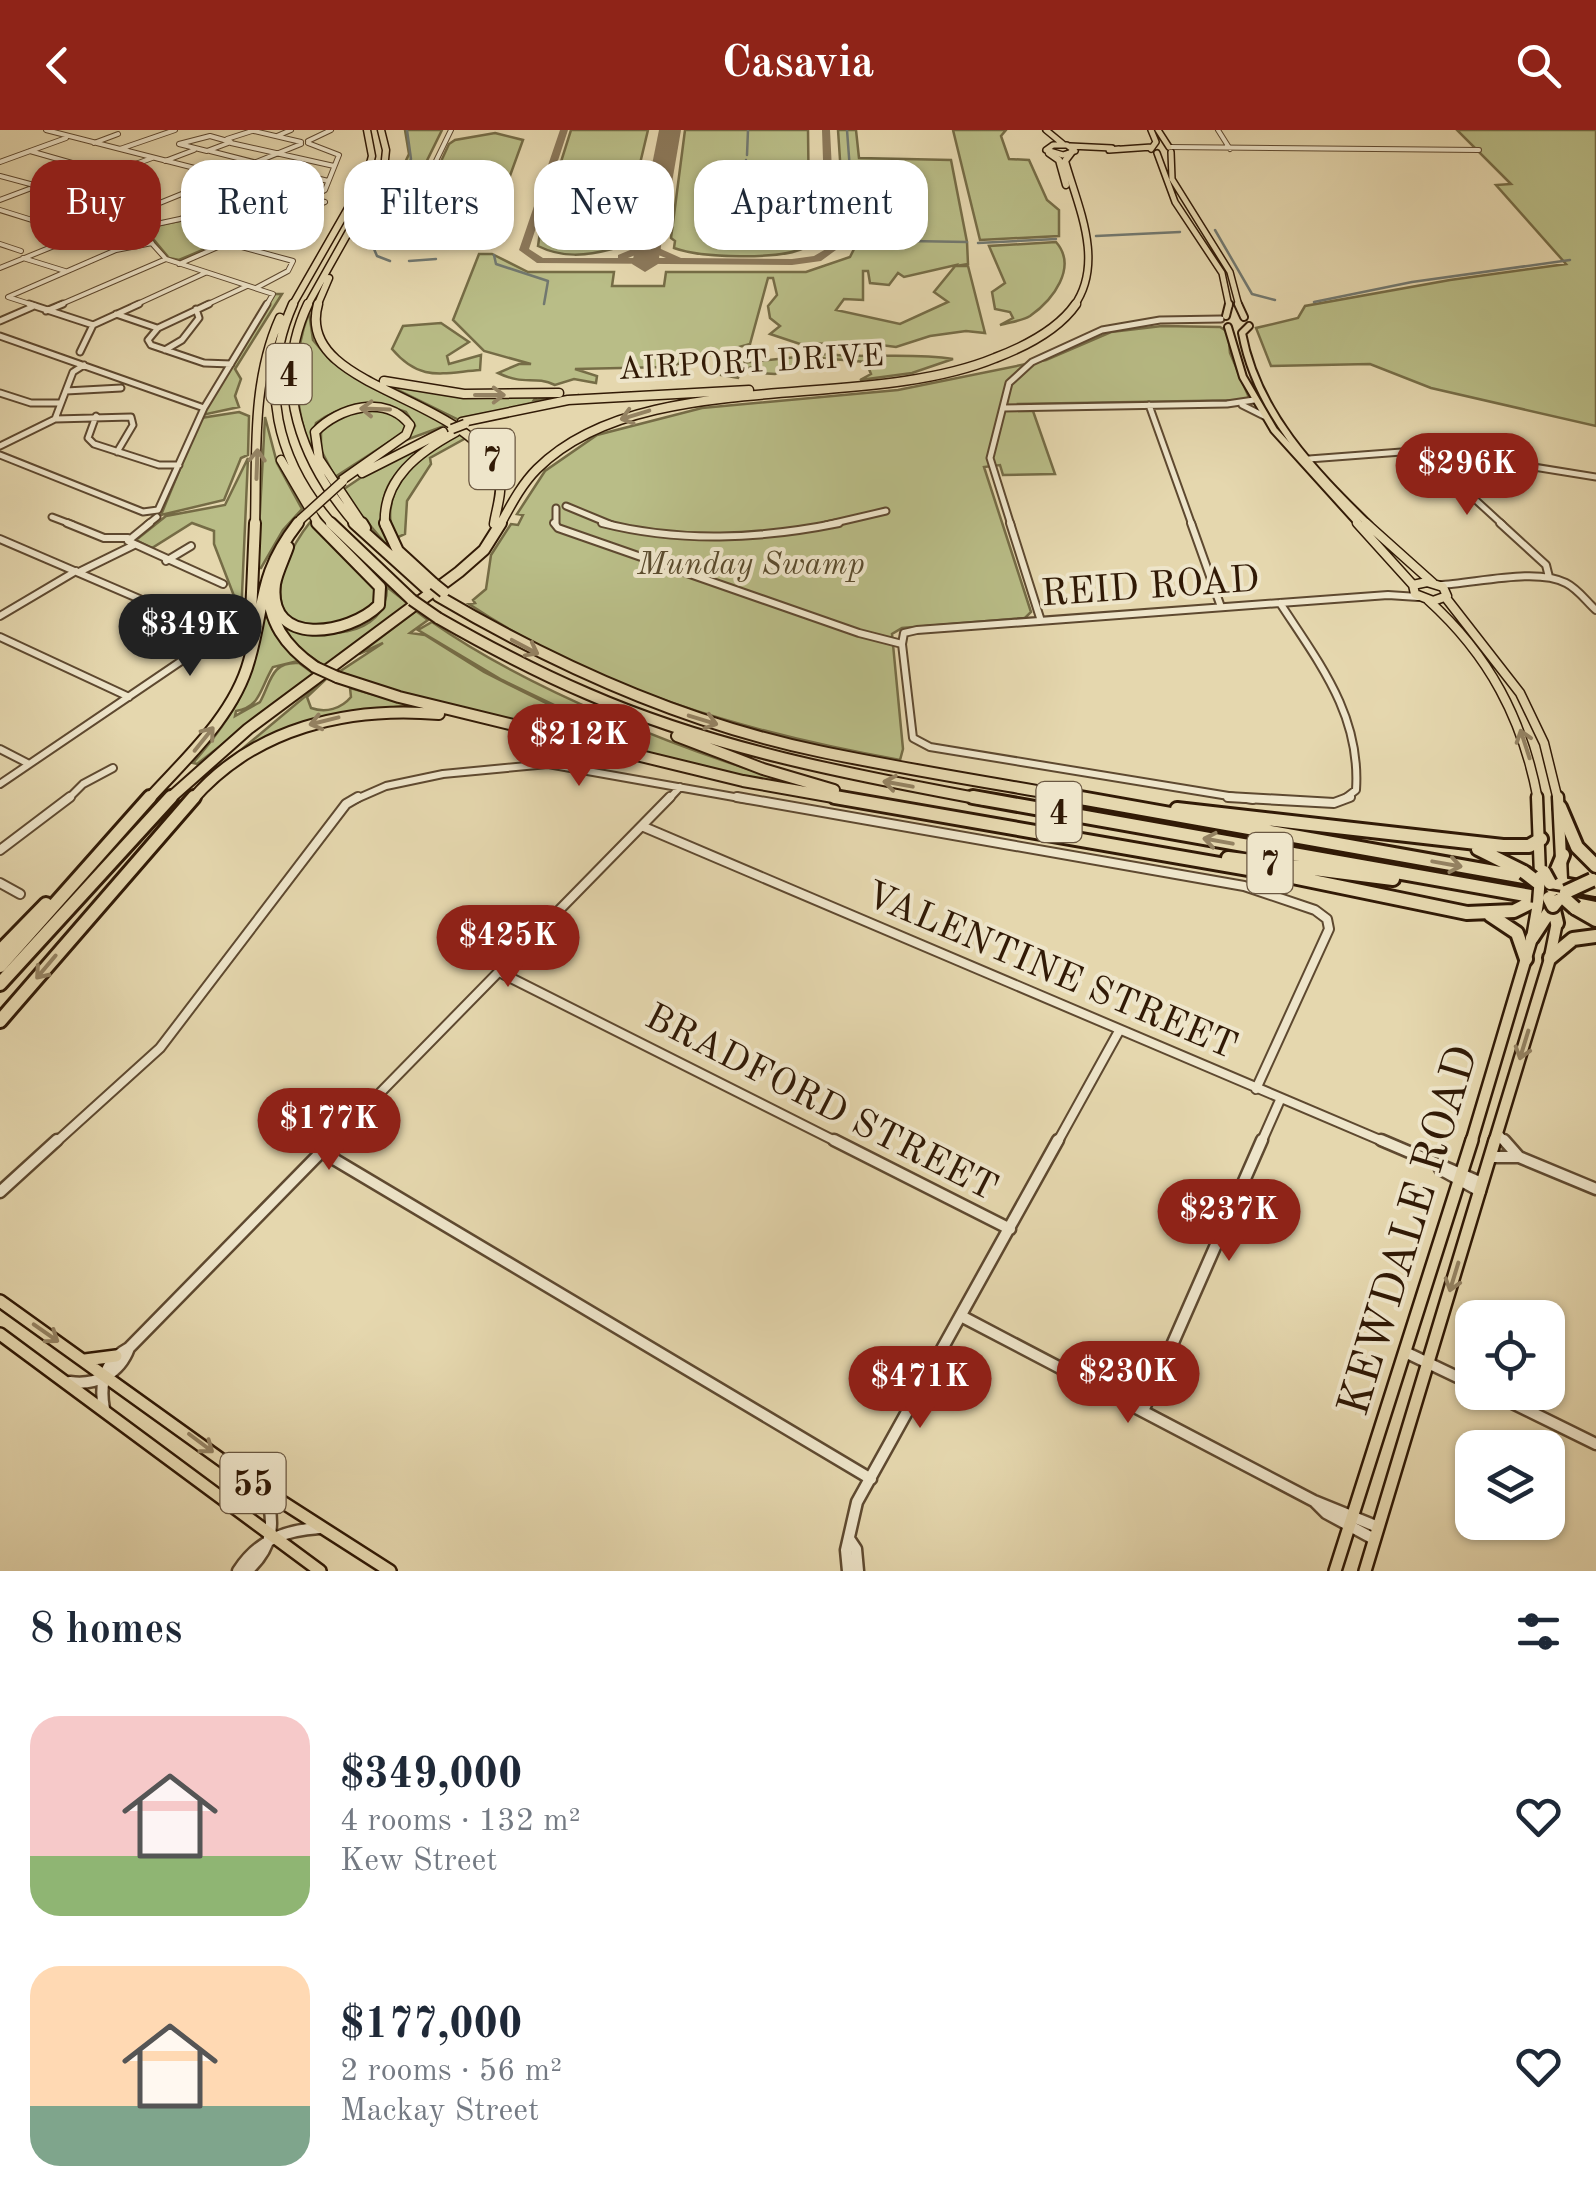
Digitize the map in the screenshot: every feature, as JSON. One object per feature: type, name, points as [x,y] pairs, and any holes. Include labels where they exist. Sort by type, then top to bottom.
[{"type":"highway","name":"4","points":[[367,130],[372,156],[367,174],[300,289],[278,344],[276,419],[284,451],[300,482],[346,543],[438,618],[508,660],[604,704],[750,752],[848,774],[1548,894],[1594,915]]},
{"type":"highway","name":"4","points":[[382,130],[385,160]]},
{"type":"highway","name":"AIRPORT DRIVE","points":[[871,387],[945,373],[994,358],[1042,334],[1077,304],[1092,268],[1065,163],[1070,149]]},
{"type":"highway","name":"AIRPORT DRIVE","points":[[459,427],[569,398],[818,388],[886,381],[977,359],[1038,330],[1072,298],[1084,270],[1066,183],[1059,171],[1060,160],[1048,150]]},
{"type":"highway","name":"4","points":[[344,242],[314,293],[296,336],[290,367],[292,412],[302,445],[332,500],[369,542],[472,618],[550,660],[623,692],[739,731],[900,768],[1595,883]]},
{"type":"highway","points":[[344,244],[314,319],[318,340],[330,356],[384,381],[442,392],[674,392]]},
{"type":"highway","points":[[254,640],[251,611],[262,370],[274,330],[300,289]]},
{"type":"highway","points":[[278,344],[268,395],[280,456],[314,519],[380,587],[382,602],[368,618],[322,632],[294,627],[280,616],[276,588],[279,570],[303,521],[343,482],[406,434],[410,424],[406,417],[387,409],[351,410],[323,422],[314,438],[319,459],[342,498],[417,581]]},
{"type":"highway","name":"7","points":[[0,984],[158,809],[234,740],[454,574],[476,551],[496,518],[501,491],[496,469],[485,449],[459,426],[330,356]]},
{"type":"highway","points":[[0,966],[220,718],[246,672],[262,588],[275,557],[332,489],[396,453],[459,427],[535,407],[600,398],[871,387]]},
{"type":"highway","points":[[454,574],[481,552],[536,469],[564,446],[596,429],[637,414],[692,402],[871,387]]},
{"type":"highway","points":[[430,586],[392,544],[384,523],[385,504],[405,467],[459,427]]},
{"type":"highway","points":[[275,557],[268,586],[270,616],[287,645],[337,678],[539,732],[758,784],[1115,844],[1448,910],[1486,914],[1514,929],[1526,959]]},
{"type":"highway","points":[[0,1021],[216,767],[307,685]]},
{"type":"highway","points":[[604,704],[727,756],[874,801]]},
{"type":"highway","points":[[144,854],[222,770],[266,742],[309,724],[407,710],[539,732]]},
{"type":"highway","points":[[1088,800],[1460,842],[1524,847],[1541,839]]},
{"type":"highway","points":[[1560,807],[1581,853],[1596,866]]},
{"type":"highway","points":[[0,950],[121,832]]},
{"type":"highway","points":[[1460,842],[1519,868],[1548,894],[1594,915]]},
{"type":"highway","name":"7","points":[[1115,844],[1548,894]]},
{"type":"highway","points":[[1532,938],[1562,855]]},
{"type":"highway","points":[[1486,914],[1595,883]]},
{"type":"highway","points":[[1550,958],[1566,943],[1596,936]]},
{"type":"main road","name":"AIRPORT DRIVE","points":[[1043,130],[1070,149]]},
{"type":"main road","name":"AIRPORT DRIVE","points":[[1043,130],[1048,150]]},
{"type":"main road","points":[[1154,150],[1155,130]]},
{"type":"main road","points":[[1155,130],[1170,149]]},
{"type":"main road","points":[[1048,150],[1170,149]]},
{"type":"main road","points":[[1170,149],[1168,158],[1178,190],[1223,260],[1244,318],[1251,323],[1242,333],[1242,343],[1256,386],[1274,416],[1309,459],[1414,568],[1447,596],[1507,672],[1529,708],[1549,752],[1560,807],[1562,855]]},
{"type":"main road","name":"KEWDALE ROAD","points":[[1154,150],[1176,202],[1222,273],[1230,309],[1225,322],[1254,400],[1412,587],[1470,643],[1511,708],[1536,776],[1550,958],[1365,1571]]},
{"type":"main road","points":[[1225,322],[1244,318]]},
{"type":"main road","points":[[1225,322],[1248,326]]},
{"type":"main road","points":[[1412,587],[1436,584]]},
{"type":"main road","points":[[1423,599],[1447,596]]},
{"type":"main road","name":"KEWDALE ROAD","points":[[1334,1571],[1532,938]]},
{"type":"main road","name":"55","points":[[0,1301],[372,1567],[390,1571]]},
{"type":"main road","name":"55","points":[[0,1334],[320,1571]]},
{"type":"main road","points":[[85,1360],[116,1356]]},
{"type":"street","points":[[123,150],[170,130]]},
{"type":"street","points":[[210,151],[251,130],[334,150],[339,154],[324,191]]},
{"type":"street","points":[[277,136],[292,130]]},
{"type":"street","points":[[263,160],[331,130]]},
{"type":"street","points":[[437,160],[452,130]]},
{"type":"street","points":[[1218,130],[1230,149]]},
{"type":"street","points":[[54,131],[163,160],[196,149]]},
{"type":"street","points":[[96,142],[118,134]]},
{"type":"street","points":[[0,162],[71,136]]},
{"type":"street","points":[[240,160],[179,144],[206,136],[334,166]]},
{"type":"street","points":[[1170,149],[1478,150]]},
{"type":"street","points":[[123,150],[181,165]]},
{"type":"street","points":[[30,151],[61,160]]},
{"type":"street","points":[[147,160],[152,158]]},
{"type":"street","points":[[0,176],[30,184]]},
{"type":"street","points":[[324,180],[328,181]]},
{"type":"street","points":[[0,200],[28,189]]},
{"type":"street","points":[[0,213],[30,219]]},
{"type":"street","points":[[295,216],[307,219],[298,232],[272,227],[274,225],[295,216]]},
{"type":"street","points":[[178,264],[227,243],[293,261],[288,272],[256,288]]},
{"type":"street","points":[[0,244],[21,251]]},
{"type":"street","points":[[0,268],[43,250]]},
{"type":"street","points":[[92,325],[8,297],[116,250]]},
{"type":"street","points":[[52,517],[104,538],[128,538],[161,508],[204,408],[273,294],[178,264],[158,250]]},
{"type":"street","points":[[24,258],[65,271]]},
{"type":"street","points":[[46,311],[166,259]]},
{"type":"street","points":[[80,352],[92,325],[205,273]]},
{"type":"street","points":[[231,364],[204,363],[148,342],[157,328],[247,286]]},
{"type":"street","points":[[0,321],[32,307]]},
{"type":"street","points":[[165,350],[191,329],[199,318],[196,310]]},
{"type":"street","points":[[116,314],[157,328]]},
{"type":"street","points":[[1041,621],[990,458],[1010,383],[1024,366],[1086,335],[1126,325],[1225,322]]},
{"type":"street","points":[[1,337],[204,408]]},
{"type":"street","points":[[55,419],[73,372],[84,365]]},
{"type":"street","points":[[66,390],[120,388]]},
{"type":"street","points":[[0,393],[32,403],[61,403]]},
{"type":"street","points":[[1004,408],[1227,404],[1254,400]]},
{"type":"street","points":[[1227,404],[1251,408],[1264,416]]},
{"type":"street","points":[[1149,405],[1221,607]]},
{"type":"street","points":[[96,416],[88,438],[94,444],[160,466],[180,465]]},
{"type":"street","points":[[0,446],[55,419],[131,417],[133,425],[117,452]]},
{"type":"street","points":[[1309,459],[1421,450],[1596,477]]},
{"type":"street","points":[[1421,450],[1546,565],[1549,577]]},
{"type":"street","points":[[0,455],[155,514]]},
{"type":"street","points":[[0,468],[14,461]]},
{"type":"street","points":[[566,506],[606,525],[714,536],[806,530],[886,511]]},
{"type":"street","points":[[556,508],[553,522],[558,528],[867,636],[902,644],[911,731],[918,744],[1239,799],[1318,804],[1344,800],[1356,790],[1358,777],[1349,712],[1280,603]]},
{"type":"street","points":[[128,538],[134,545],[223,584]]},
{"type":"street","points":[[0,539],[221,634],[0,784]]},
{"type":"street","points":[[0,616],[134,545]]},
{"type":"street","points":[[166,560],[192,546]]},
{"type":"street","points":[[1436,584],[1474,586],[1549,577],[1566,583],[1596,610]]},
{"type":"street","points":[[1447,596],[1474,586]]},
{"type":"street","name":"REID ROAD","points":[[1388,595],[1412,587]]},
{"type":"street","name":"REID ROAD","points":[[902,644],[904,634],[917,630],[1388,595],[1423,599]]},
{"type":"street","points":[[0,637],[129,697]]},
{"type":"street","points":[[0,749],[29,764]]},
{"type":"street","points":[[0,1192],[160,1048],[339,812],[357,796],[383,785],[532,763],[1244,886],[1300,904],[1328,919],[1327,936],[1256,1089]]},
{"type":"street","points":[[0,850],[57,810],[83,784],[113,768]]},
{"type":"street","points":[[56,1376],[77,1385],[118,1368],[130,1348],[680,787]]},
{"type":"street","name":"VALENTINE STREET","points":[[644,827],[1481,1187]]},
{"type":"street","points":[[0,883],[20,894]]},
{"type":"street","name":"BRADFORD STREET","points":[[499,972],[1010,1229]]},
{"type":"street","points":[[848,1571],[846,1550],[852,1514],[1119,1032]]},
{"type":"street","points":[[1142,1411],[1280,1100]]},
{"type":"street","points":[[1497,1133],[1519,1157]]},
{"type":"street","points":[[322,1152],[871,1479]]},
{"type":"street","points":[[1490,1156],[1519,1157],[1596,1189]]},
{"type":"street","points":[[961,1316],[1376,1533]]},
{"type":"street","points":[[106,1416],[99,1390],[116,1356],[130,1348]]},
{"type":"street","points":[[1405,1352],[1455,1376]]},
{"type":"street","points":[[1527,1410],[1596,1444]]},
{"type":"street","points":[[248,1571],[266,1554],[271,1538],[274,1521],[265,1492]]},
{"type":"street","points":[[238,1571],[252,1550],[271,1538],[287,1531],[320,1528]]},
{"type":"street","points":[[850,1540],[856,1548],[858,1571]]},
{"type":"green space","points":[[405,130],[442,130],[427,160],[406,160],[409,154]]},
{"type":"green space","points":[[571,130],[648,130],[641,160],[562,160]]},
{"type":"green space","points":[[685,130],[808,130],[808,160],[694,160],[694,250],[798,250],[740,256],[674,248],[674,215]]},
{"type":"green space","points":[[838,130],[856,130],[859,158],[951,160],[967,242],[968,264],[956,266],[968,266],[985,333],[966,331],[930,336],[896,347],[865,343],[800,344],[770,334],[780,326],[770,318],[768,306],[777,295],[773,278],[768,278],[750,344],[667,367],[575,369],[597,376],[596,383],[574,379],[555,385],[498,373],[519,364],[531,364],[484,351],[453,320],[479,254],[492,254],[528,272],[614,272],[612,286],[664,286],[666,272],[806,272],[850,257],[854,250],[928,250],[928,160],[840,160]],"holes":[[[956,265],[934,292],[948,302],[900,324],[836,310],[844,299],[863,300],[863,271],[868,271],[870,283],[889,285],[898,273],[904,277]]]},
{"type":"green space","points":[[953,130],[1006,130],[1001,136],[1009,159],[1029,160],[1047,200],[1059,210],[1059,236],[980,240]]},
{"type":"green space","points":[[1457,130],[1596,130],[1596,426],[1431,388],[1370,364],[1271,366],[1256,328],[1298,318],[1305,306],[1566,264],[1496,185],[1511,184]]},
{"type":"green space","points":[[495,133],[523,140],[514,165],[514,160],[442,160],[455,140]]},
{"type":"green space","points":[[181,221],[181,250],[202,250],[179,260],[169,258],[161,248],[161,225]]},
{"type":"green space","points":[[1056,242],[1062,252],[1064,272],[1054,292],[1030,316],[1000,325],[1013,318],[1010,312],[995,309],[992,292],[1005,283],[989,246]]},
{"type":"green space","points":[[548,250],[607,250],[574,255]]},
{"type":"green space","points":[[273,294],[282,294],[235,369],[241,379],[235,396],[239,407],[202,415]]},
{"type":"green space","points":[[309,312],[313,340],[331,361],[447,425],[406,440],[415,426],[406,412],[371,406],[348,408],[316,423],[310,450],[297,381],[299,347]]},
{"type":"green space","points":[[441,323],[469,342],[447,356],[449,364],[481,355],[480,370],[422,371],[392,349],[403,326]]},
{"type":"green space","name":"Munday Swamp","points":[[1162,326],[1220,327],[1228,332],[1230,353],[1250,400],[1018,404],[1019,411],[1033,411],[1055,474],[1003,475],[1000,465],[984,467],[1031,612],[1025,618],[902,628],[892,634],[903,749],[900,760],[787,736],[676,704],[570,661],[469,604],[475,603],[473,600],[486,589],[491,555],[511,524],[518,525],[523,515],[517,514],[545,471],[597,435],[702,408],[898,390],[1046,360],[1111,332]]},
{"type":"green space","points":[[824,354],[953,359],[912,373],[860,380],[871,374],[866,362],[809,357],[775,374],[756,373],[753,367],[730,372],[739,378],[721,375],[723,365]]},
{"type":"green space","points":[[390,386],[536,397],[534,400],[579,395],[459,420]]},
{"type":"green space","points":[[381,409],[407,421],[406,431],[335,477],[321,450],[321,429],[343,413]]},
{"type":"green space","points":[[239,412],[249,416],[248,455],[241,458],[224,500],[161,515],[201,418]]},
{"type":"green space","points":[[265,417],[277,463],[302,509],[283,530],[261,568],[257,568]]},
{"type":"green space","points":[[459,434],[466,438],[430,458],[431,464],[407,501],[405,534],[394,539],[390,520],[396,489],[416,464]]},
{"type":"green space","points":[[443,435],[409,461],[389,485],[383,514],[395,555],[341,491],[375,468]]},
{"type":"green space","points":[[248,458],[241,617],[225,604],[234,596],[214,544],[214,531],[192,523],[152,548],[136,540],[166,516],[225,505]]},
{"type":"green space","points":[[311,521],[378,591],[380,599],[357,622],[302,628],[285,612],[280,589],[282,576],[291,552]]},
{"type":"green space","points":[[387,587],[410,605],[324,666],[293,644],[280,623],[330,633],[363,626],[384,604]]},
{"type":"green space","points":[[416,611],[428,620],[410,633],[425,635],[484,672],[576,718],[585,727],[580,731],[585,736],[594,733],[573,714],[502,680],[418,630],[432,622],[514,671],[608,716],[797,784],[731,775],[413,697],[339,672],[383,643],[359,654]]},
{"type":"green space","points":[[264,612],[283,644],[302,660],[273,667],[255,701],[236,711],[235,716],[260,702],[273,674],[283,665],[299,663],[314,674],[197,764],[193,763],[242,694],[256,657]]},
{"type":"green space","points":[[326,679],[307,697],[311,708],[338,707],[351,697],[350,688],[411,705],[349,713],[235,755]]},
{"type":"waterway","points":[[390,261],[377,256],[374,249],[401,198],[395,193],[411,159],[407,130]]},
{"type":"waterway","points":[[747,155],[748,130]]},
{"type":"waterway","points":[[847,130],[849,160]]},
{"type":"waterway","points":[[1215,230],[1252,294],[1275,300]]},
{"type":"waterway","points":[[1096,236],[1180,232]]},
{"type":"waterway","points":[[978,243],[1056,239]]},
{"type":"waterway","points":[[928,241],[967,242]]},
{"type":"waterway","points":[[494,255],[496,264],[548,281],[544,304]]},
{"type":"waterway","points":[[409,261],[436,259]]},
{"type":"waterway","points":[[1314,302],[1412,282],[1570,260]]},
{"type":"taxiway","points":[[564,130],[524,250],[541,261],[817,259],[831,250],[826,130]]},
{"type":"taxiway","points":[[622,257],[639,250],[650,239],[657,251],[676,259]]},
{"type":"runway","points":[[645,264],[670,130]]}]
